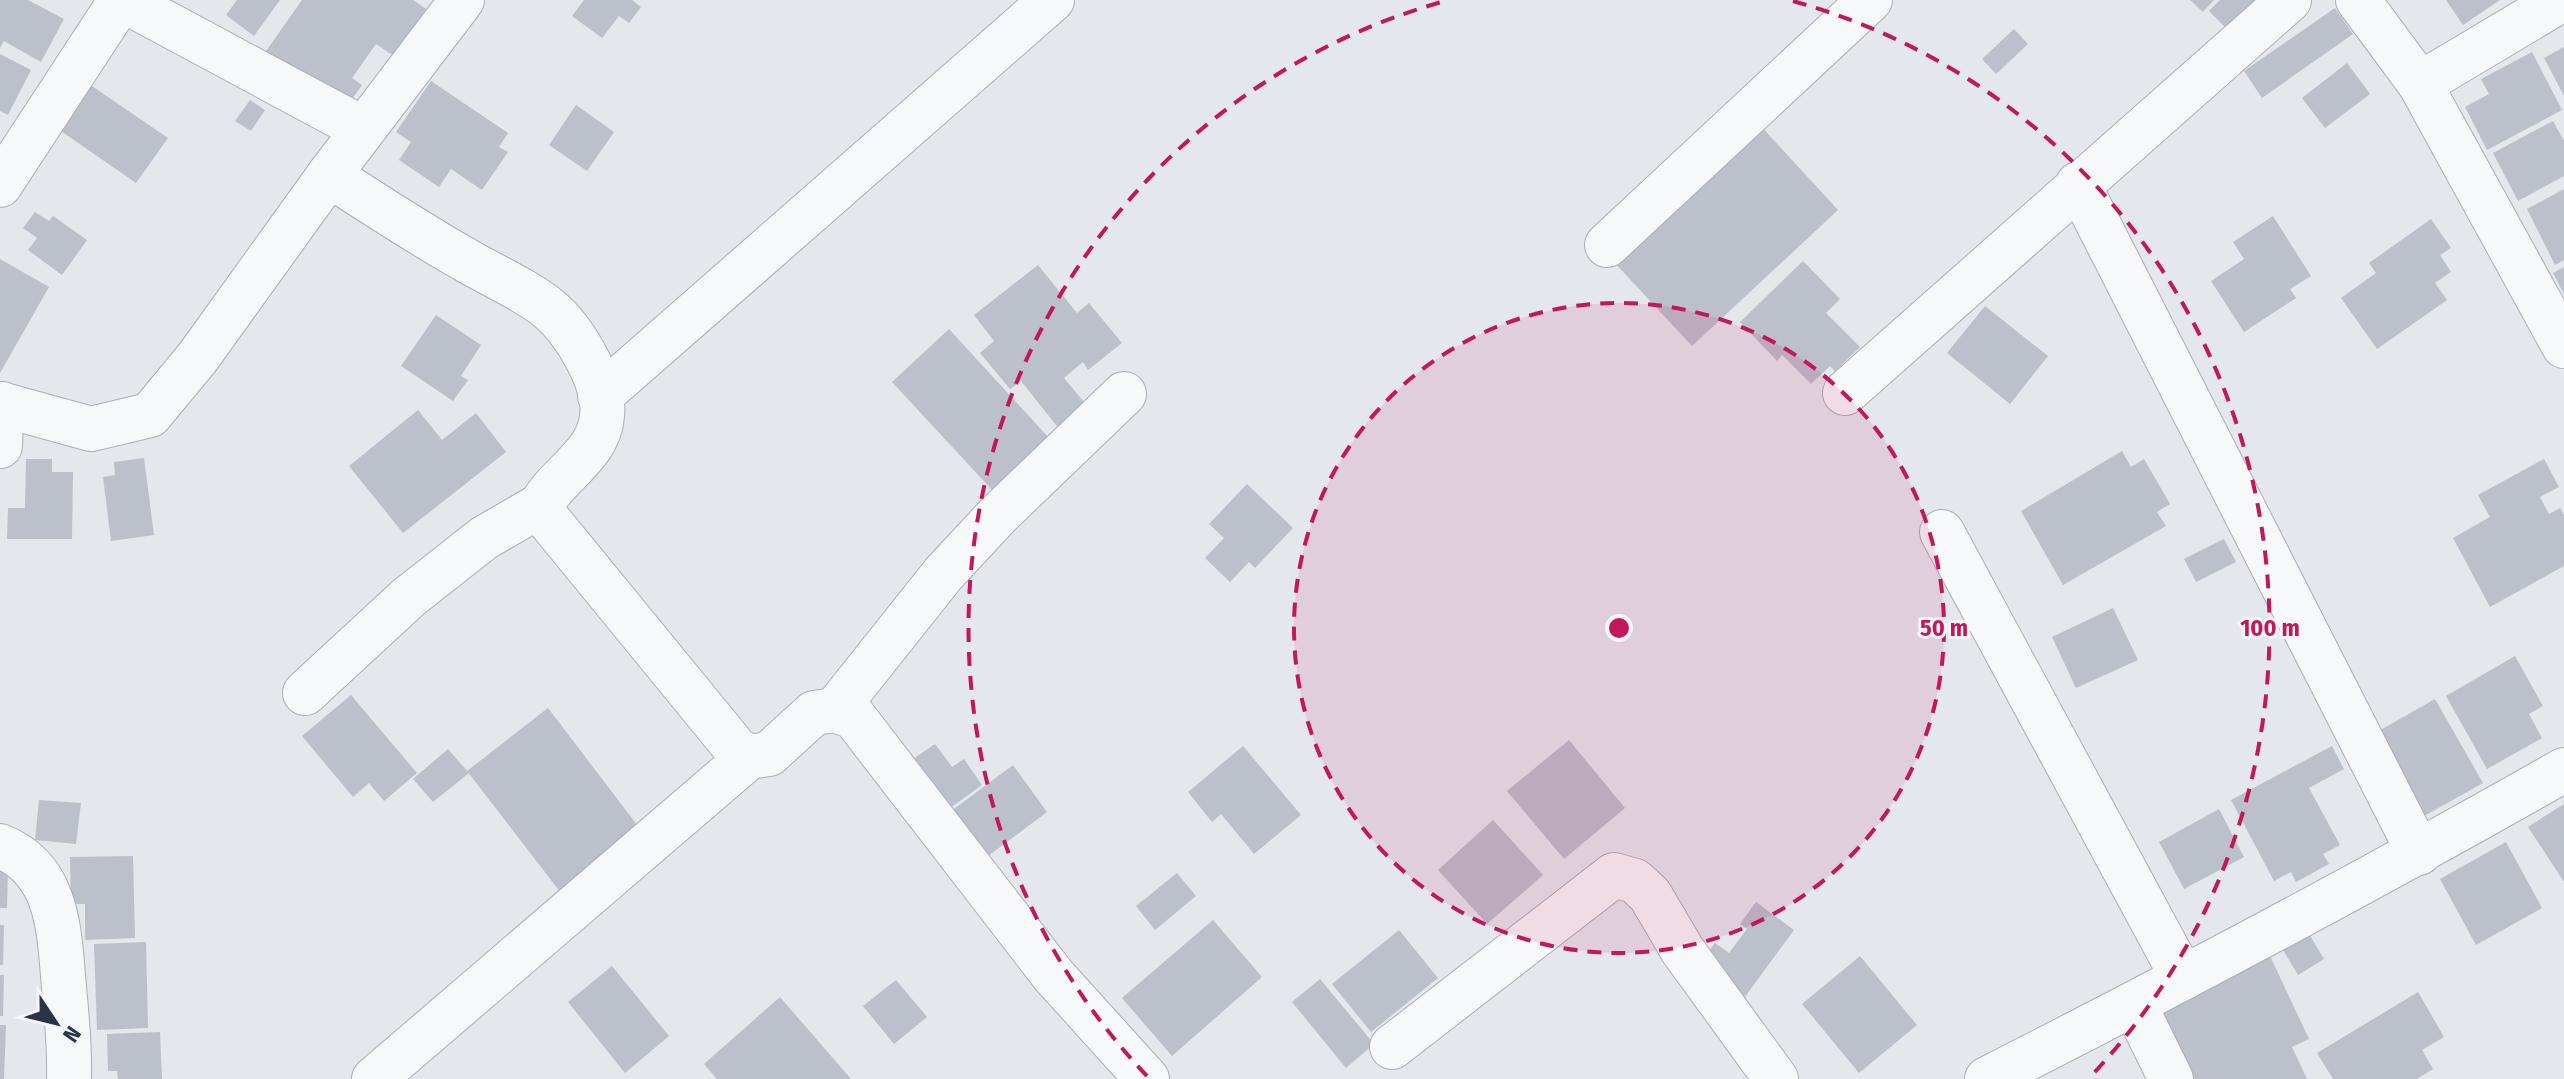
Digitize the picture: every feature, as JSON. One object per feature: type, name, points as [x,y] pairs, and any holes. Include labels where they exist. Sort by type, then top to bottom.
[{"type":"street","points":[[0,185],[122,0],[363,129]]},
{"type":"street","points":[[1,418],[91,429],[150,415],[198,357],[363,129],[462,0]]},
{"type":"street","points":[[600,396],[1052,0]]},
{"type":"street","points":[[1607,245],[1870,0]]},
{"type":"street","points":[[1845,393],[2289,0]]},
{"type":"street","points":[[2358,0],[2420,84],[2564,346]]},
{"type":"street","points":[[2420,84],[2561,0]]},
{"type":"street","points":[[305,693],[409,597],[484,538],[541,505],[548,492],[585,455],[598,433],[603,415],[587,359],[570,331],[548,308],[418,233],[329,175]]},
{"type":"street","points":[[2078,184],[2419,853]]},
{"type":"street","points":[[835,710],[944,573],[999,514],[1124,394]]},
{"type":"street","points":[[541,505],[547,518],[736,749],[749,757]]},
{"type":"street","points":[[1942,532],[2183,978]]},
{"type":"street","points":[[374,1079],[749,757],[769,754],[814,713],[835,710],[854,717],[1053,975],[1147,1079]]},
{"type":"street","points":[[1987,1079],[2419,853],[2564,770]]},
{"type":"street","points":[[0,846],[16,852],[40,876],[57,915],[70,1052],[69,1079]]},
{"type":"street","points":[[1392,1047],[1614,875],[1635,881],[1650,895],[1683,951],[1776,1079]]},
{"type":"street","points":[[2134,1004],[2171,1079]]},
{"type":"building","points":[[0,0],[28,0],[64,19],[41,62],[4,41],[0,48]]},
{"type":"building","points":[[237,0],[280,0],[254,36],[226,15]]},
{"type":"building","points":[[302,0],[413,0],[426,9],[394,56],[376,44],[352,78],[362,85],[348,105],[264,54]]},
{"type":"building","points":[[584,0],[632,0],[641,7],[629,23],[619,16],[602,38],[572,16]]},
{"type":"building","points":[[2190,0],[2214,0],[2203,12]]},
{"type":"building","points":[[2220,0],[2256,0],[2260,4],[2231,33],[2209,11]]},
{"type":"building","points":[[2446,0],[2500,0],[2463,25]]},
{"type":"building","points":[[2335,8],[2353,34],[2262,98],[2244,71]]},
{"type":"building","points":[[2014,29],[2028,44],[1996,74],[1982,59]]},
{"type":"building","points":[[2564,47],[2564,96],[2544,58]]},
{"type":"building","points":[[2532,52],[2562,110],[2487,150],[2465,107],[2489,94],[2481,79]]},
{"type":"building","points":[[0,54],[31,70],[8,115],[0,111]]},
{"type":"building","points":[[2347,63],[2370,94],[2325,128],[2302,98]]},
{"type":"building","points":[[431,81],[508,133],[499,147],[508,152],[482,190],[451,169],[439,187],[399,160],[411,142],[396,132]]},
{"type":"building","points":[[89,84],[168,138],[136,183],[58,129]]},
{"type":"building","points":[[250,100],[265,110],[251,131],[235,121]]},
{"type":"building","points":[[576,105],[614,132],[587,171],[549,145]]},
{"type":"building","points":[[2553,121],[2564,141],[2564,176],[2518,201],[2493,153]]},
{"type":"building","points":[[1758,123],[1838,210],[1692,346],[1612,260]]},
{"type":"building","points":[[2564,189],[2564,260],[2555,265],[2527,209]]},
{"type":"building","points":[[35,212],[49,221],[53,216],[87,240],[62,275],[28,250],[37,238],[23,228]]},
{"type":"building","points":[[2273,216],[2311,276],[2290,289],[2296,298],[2244,332],[2211,281],[2244,259],[2233,242]]},
{"type":"building","points":[[2431,219],[2451,248],[2440,255],[2451,272],[2435,283],[2447,300],[2377,349],[2341,298],[2376,273],[2369,263]]},
{"type":"building","points":[[0,259],[49,287],[0,373]]},
{"type":"building","points":[[1803,261],[1840,299],[1826,313],[1860,347],[1835,371],[1830,366],[1811,384],[1782,355],[1777,361],[1740,322]]},
{"type":"building","points":[[1038,265],[1077,313],[1089,303],[1122,343],[1088,370],[1083,362],[1064,378],[1088,407],[1060,430],[1021,381],[1010,389],[980,353],[994,341],[974,315]]},
{"type":"building","points":[[2564,267],[2564,294],[2553,273]]},
{"type":"building","points":[[1985,306],[2048,356],[2010,404],[1947,353]]},
{"type":"building","points":[[436,315],[481,345],[461,376],[468,380],[453,401],[401,366]]},
{"type":"building","points":[[949,329],[1049,438],[993,491],[892,382]]},
{"type":"building","points":[[418,410],[442,440],[476,413],[506,452],[403,533],[349,466]]},
{"type":"building","points":[[2122,451],[2131,467],[2144,459],[2170,504],[2157,512],[2166,526],[2063,585],[2021,511]]},
{"type":"building","points":[[144,458],[154,535],[111,541],[103,477],[115,475],[114,462]]},
{"type":"building","points":[[26,459],[52,459],[52,472],[73,472],[72,539],[7,539],[8,508],[25,508]]},
{"type":"building","points":[[2544,459],[2559,487],[2540,497],[2549,514],[2560,508],[2564,515],[2564,566],[2490,607],[2453,538],[2490,517],[2478,495]]},
{"type":"building","points":[[1247,484],[1293,528],[1255,568],[1249,562],[1230,582],[1205,558],[1224,538],[1209,524]]},
{"type":"building","points":[[2224,539],[2236,562],[2196,582],[2184,559]]},
{"type":"building","points":[[2113,608],[2138,660],[2076,688],[2052,637]]},
{"type":"building","points":[[2515,656],[2543,706],[2529,714],[2542,738],[2487,769],[2446,696]]},
{"type":"building","points":[[351,695],[417,773],[384,801],[369,783],[353,797],[302,736]]},
{"type":"building","points":[[2435,699],[2483,783],[2424,816],[2377,732]]},
{"type":"building","points":[[548,708],[641,830],[561,893],[467,771]]},
{"type":"building","points":[[1569,740],[1625,808],[1564,859],[1507,791]]},
{"type":"building","points":[[935,744],[952,767],[964,759],[982,785],[939,816],[903,766]]},
{"type":"building","points":[[1243,746],[1301,815],[1254,854],[1221,814],[1212,822],[1188,792]]},
{"type":"building","points":[[2332,746],[2344,769],[2309,788],[2340,845],[2323,854],[2329,864],[2296,882],[2291,872],[2274,881],[2231,800]]},
{"type":"building","points":[[448,749],[469,773],[433,802],[413,779]]},
{"type":"building","points":[[1013,765],[1047,812],[984,859],[950,812]]},
{"type":"building","points":[[39,800],[81,803],[76,844],[35,840]]},
{"type":"building","points":[[2564,804],[2564,882],[2528,827]]},
{"type":"building","points":[[2219,809],[2244,857],[2184,889],[2159,842]]},
{"type":"building","points":[[1493,820],[1543,875],[1487,924],[1438,870]]},
{"type":"building","points":[[2506,842],[2542,908],[2476,945],[2440,879]]},
{"type":"building","points":[[133,856],[135,938],[85,940],[85,904],[71,904],[70,857]]},
{"type":"building","points":[[0,868],[8,868],[7,908],[0,908]]},
{"type":"building","points":[[1177,873],[1196,896],[1155,930],[1136,906]]},
{"type":"building","points":[[1756,902],[1794,930],[1742,1001],[1697,967],[1715,943],[1729,953],[1747,929],[1740,924]]},
{"type":"building","points":[[1213,920],[1262,977],[1172,1056],[1122,998]]},
{"type":"building","points":[[0,925],[4,925],[3,965],[0,965]]},
{"type":"building","points":[[1399,930],[1438,978],[1371,1032],[1332,984]]},
{"type":"building","points":[[2309,934],[2324,959],[2298,975],[2283,950]]},
{"type":"building","points":[[146,942],[148,1028],[97,1030],[94,944]]},
{"type":"building","points":[[2264,943],[2309,1039],[2292,1047],[2307,1079],[2188,1079],[2156,1012]]},
{"type":"building","points":[[1860,956],[1917,1025],[1859,1073],[1802,1004]]},
{"type":"building","points":[[612,966],[669,1036],[625,1073],[568,1002]]},
{"type":"building","points":[[0,975],[4,975],[3,1016],[0,1016]]},
{"type":"building","points":[[1320,979],[1374,1044],[1346,1068],[1292,1002]]},
{"type":"building","points":[[896,980],[927,1017],[894,1044],[863,1006]]},
{"type":"building","points":[[2418,992],[2444,1037],[2422,1050],[2433,1069],[2417,1079],[2333,1079],[2317,1053]]},
{"type":"building","points":[[780,997],[851,1079],[717,1079],[704,1064]]},
{"type":"building","points":[[0,1025],[6,1025],[4,1079],[0,1079]]},
{"type":"building","points":[[160,1032],[162,1079],[118,1079],[117,1071],[108,1071],[107,1034]]}]
